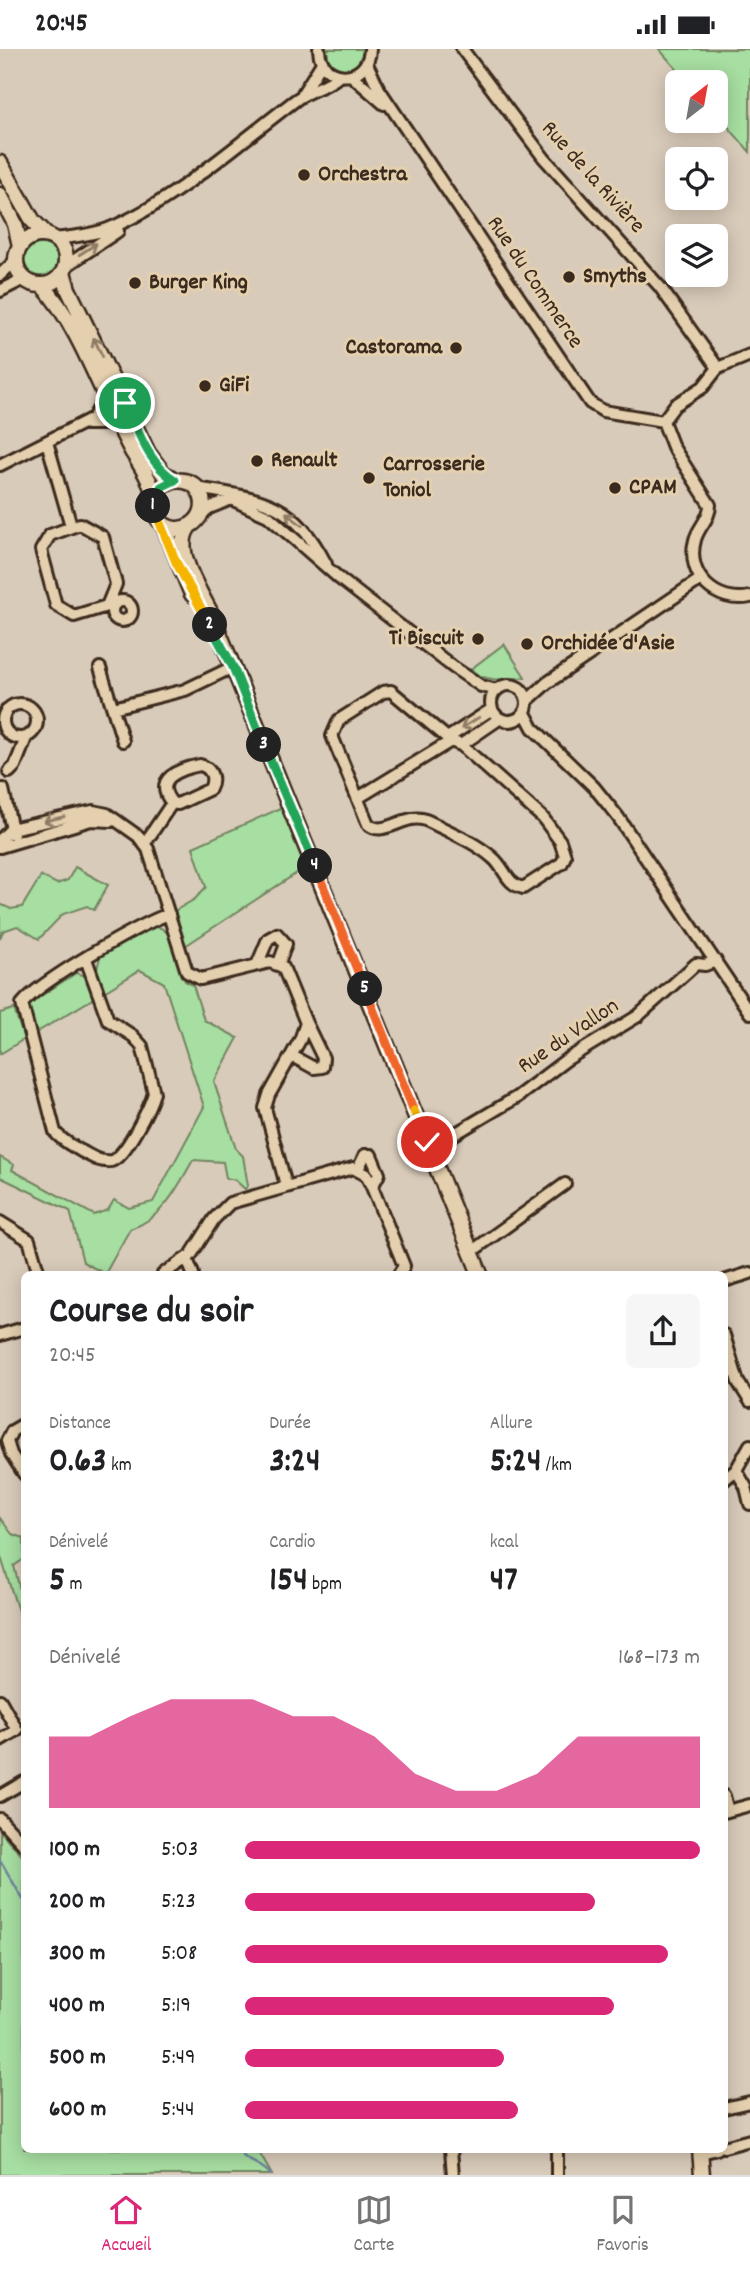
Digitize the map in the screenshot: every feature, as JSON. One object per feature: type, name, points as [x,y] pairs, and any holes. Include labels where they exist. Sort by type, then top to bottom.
[{"type":"main road","points":[[0,163],[33,221],[64,248],[68,289],[148,453],[163,473],[175,480],[187,481],[196,488],[203,504],[201,515],[182,536],[182,554],[233,667],[479,1271]]},
{"type":"main road","points":[[0,195],[15,224],[24,279],[42,285],[50,283],[65,269]]},
{"type":"main road","points":[[18,253],[32,236],[51,237]]},
{"type":"main road","points":[[42,285],[65,315],[117,424],[148,478],[155,513],[163,524],[182,575],[218,635]]},
{"type":"main road","points":[[154,500],[161,487],[175,480]]},
{"type":"main road","points":[[163,524],[175,529],[188,528]]},
{"type":"main road","points":[[700,2153],[702,2175]]},
{"type":"street","points":[[319,49],[322,63],[339,76],[352,76],[367,64],[370,49]]},
{"type":"street","name":"Rue de la Rivière","points":[[462,49],[544,157],[660,288],[718,368]]},
{"type":"street","points":[[301,97],[322,63]]},
{"type":"street","name":"Rue du Commerce","points":[[367,64],[379,89],[590,403],[611,413],[663,421]]},
{"type":"street","points":[[65,269],[92,246],[154,211],[301,97],[327,86],[339,76]]},
{"type":"street","name":"Rue du Commerce","points":[[352,76],[402,122]]},
{"type":"street","points":[[51,237],[105,230],[188,182]]},
{"type":"street","points":[[0,275],[18,253]]},
{"type":"street","points":[[0,291],[24,279]]},
{"type":"street","points":[[750,355],[718,368],[703,387],[675,405],[663,421],[673,447],[710,505],[693,548],[693,560],[701,579],[722,596],[734,599],[750,597]]},
{"type":"street","points":[[0,465],[93,418],[105,399]]},
{"type":"street","points":[[78,426],[92,422],[117,424]]},
{"type":"street","points":[[47,442],[71,526]]},
{"type":"street","points":[[196,488],[255,499],[287,512],[307,530],[327,566]]},
{"type":"street","points":[[201,515],[219,503],[231,499],[268,516],[327,566],[481,686],[495,704],[514,721],[533,728]]},
{"type":"street","points":[[86,525],[103,537],[116,584],[110,605],[74,616],[56,605],[41,551],[50,535],[71,526],[86,525]]},
{"type":"street","points":[[701,579],[547,683],[527,701],[525,713],[533,728],[604,800],[750,1013]]},
{"type":"street","points":[[100,667],[123,741]]},
{"type":"street","points":[[113,708],[184,690],[233,667]]},
{"type":"street","points":[[358,798],[453,741],[495,704],[508,685],[520,689],[547,683]]},
{"type":"street","points":[[520,689],[527,701]]},
{"type":"street","points":[[391,691],[453,741],[554,831],[565,856],[558,869],[529,887],[516,886],[497,861],[483,850],[424,818],[405,818],[392,826],[372,828],[332,736],[339,720],[383,692],[391,691]]},
{"type":"street","points":[[514,721],[525,713]]},
{"type":"street","points":[[16,843],[2,789],[11,782],[5,770],[15,766],[26,738]]},
{"type":"street","points":[[200,765],[209,770],[213,783],[210,789],[178,804],[172,803],[165,784],[172,774],[200,765]]},
{"type":"street","points":[[141,839],[172,803]]},
{"type":"street","points":[[0,840],[12,829],[93,811],[107,814],[141,839],[169,914],[183,965],[194,977],[209,978],[257,965],[279,963]]},
{"type":"street","points":[[0,847],[100,819],[141,839]]},
{"type":"street","points":[[86,959],[108,1020],[133,1035],[142,1046],[154,1093],[125,1149],[116,1160],[108,1162],[99,1160],[61,1139],[55,1132],[22,1013],[22,1004],[27,998],[86,959],[146,922],[169,914]]},
{"type":"street","points":[[257,965],[268,939],[277,934],[286,944],[279,963]]},
{"type":"street","name":"Rue du Vallon","points":[[433,1158],[442,1144],[457,1132],[517,1097],[566,1060],[638,1016],[696,964],[704,944]]},
{"type":"street","points":[[696,964],[705,965],[716,961]]},
{"type":"street","points":[[279,963],[286,972],[323,1058],[322,1067],[314,1068],[292,1056]]},
{"type":"street","points":[[286,1185],[265,1108],[306,1023]]},
{"type":"street","points":[[419,1123],[447,1133],[457,1132]]},
{"type":"street","points":[[358,1169],[365,1155],[371,1155],[379,1174],[373,1187]]},
{"type":"street","points":[[165,1271],[168,1267],[187,1259],[222,1209],[240,1199],[348,1169],[358,1169],[366,1175],[373,1187],[404,1271]]},
{"type":"street","points":[[471,1252],[565,1184]]},
{"type":"street","points":[[0,1222],[29,1240],[38,1271]]},
{"type":"street","points":[[187,1259],[192,1271]]},
{"type":"street","points":[[728,1280],[750,1273]]},
{"type":"street","points":[[0,1335],[21,1329]]},
{"type":"street","points":[[728,1348],[738,1382],[750,1401]]},
{"type":"street","points":[[21,1426],[12,1431],[7,1441],[10,1454],[21,1470]]},
{"type":"street","points":[[728,1477],[736,1470],[750,1445]]},
{"type":"street","points":[[736,1470],[750,1504]]},
{"type":"street","points":[[0,1700],[17,1730],[0,1740]]},
{"type":"street","points":[[0,1796],[21,1784]]},
{"type":"street","points":[[728,1811],[750,1805]]},
{"type":"street","points":[[0,1819],[21,1842]]},
{"type":"street","points":[[728,2107],[750,2102]]},
{"type":"street","points":[[728,2146],[750,2140]]},
{"type":"street","points":[[451,2153],[453,2175]]},
{"type":"street","points":[[556,2175],[557,2153]]},
{"type":"green space","points":[[327,49],[364,49],[357,67],[345,71],[329,63]]},
{"type":"green space","points":[[659,49],[750,49],[750,152],[728,127],[728,70],[677,70]]},
{"type":"green space","points":[[41,244],[53,249],[58,261],[53,273],[41,278],[29,273],[24,261],[29,249]]},
{"type":"green space","points":[[504,644],[525,677],[489,679],[471,669]]},
{"type":"green space","points":[[281,808],[306,867],[185,946],[173,912],[195,899],[206,887],[193,847]]},
{"type":"green space","points":[[75,867],[108,885],[94,910],[87,906],[63,914],[39,939],[17,926],[3,931],[0,938],[0,904],[11,909],[22,907],[41,876],[57,884],[68,880]]},
{"type":"green space","points":[[148,925],[165,931],[175,944],[185,981],[193,985],[204,1020],[238,1038],[214,1082],[236,1149],[243,1156],[248,1186],[245,1189],[235,1180],[226,1178],[223,1162],[193,1160],[168,1202],[151,1218],[130,1229],[107,1271],[100,1271],[83,1262],[70,1211],[0,1177],[0,1157],[14,1165],[12,1170],[94,1215],[108,1210],[114,1200],[129,1208],[153,1202],[204,1107],[164,983],[140,970],[104,992],[97,969],[100,957]]},
{"type":"green space","points":[[76,973],[86,976],[94,998],[34,1034],[29,1013],[30,1003]]},
{"type":"green space","points":[[14,1009],[24,1039],[0,1054],[0,1013]]},
{"type":"green space","points":[[0,1518],[12,1534],[21,1537],[21,1561],[14,1566],[21,1594],[21,1620],[0,1554]]},
{"type":"green space","points":[[0,1831],[21,1855],[21,2153],[259,2153],[272,2175],[0,2175]]},
{"type":"waterway","points":[[0,1860],[21,1896]]},
{"type":"waterway","points":[[241,2153],[271,2175]]},
{"type":"place","name":"Orchestra","points":[[304,175]]},
{"type":"place","name":"Smyths","points":[[569,277]]},
{"type":"place","name":"Burger King","points":[[135,283]]},
{"type":"place","name":"Castorama","points":[[456,348]]},
{"type":"place","name":"GiFi","points":[[205,386]]},
{"type":"place","name":"Renault","points":[[257,461]]},
{"type":"place","name":"Carrosserie Toniol","points":[[369,478]]},
{"type":"place","name":"CPAM","points":[[615,488]]},
{"type":"place","name":"Ti Biscuit","points":[[478,639]]},
{"type":"place","name":"Orchidée d'Asie","points":[[527,644]]},
{"type":"route","points":[[125,403],[148,453],[163,473],[175,480],[167,482],[156,493],[153,507],[155,513],[163,524],[182,575],[218,635],[233,667],[427,1142]]}]
